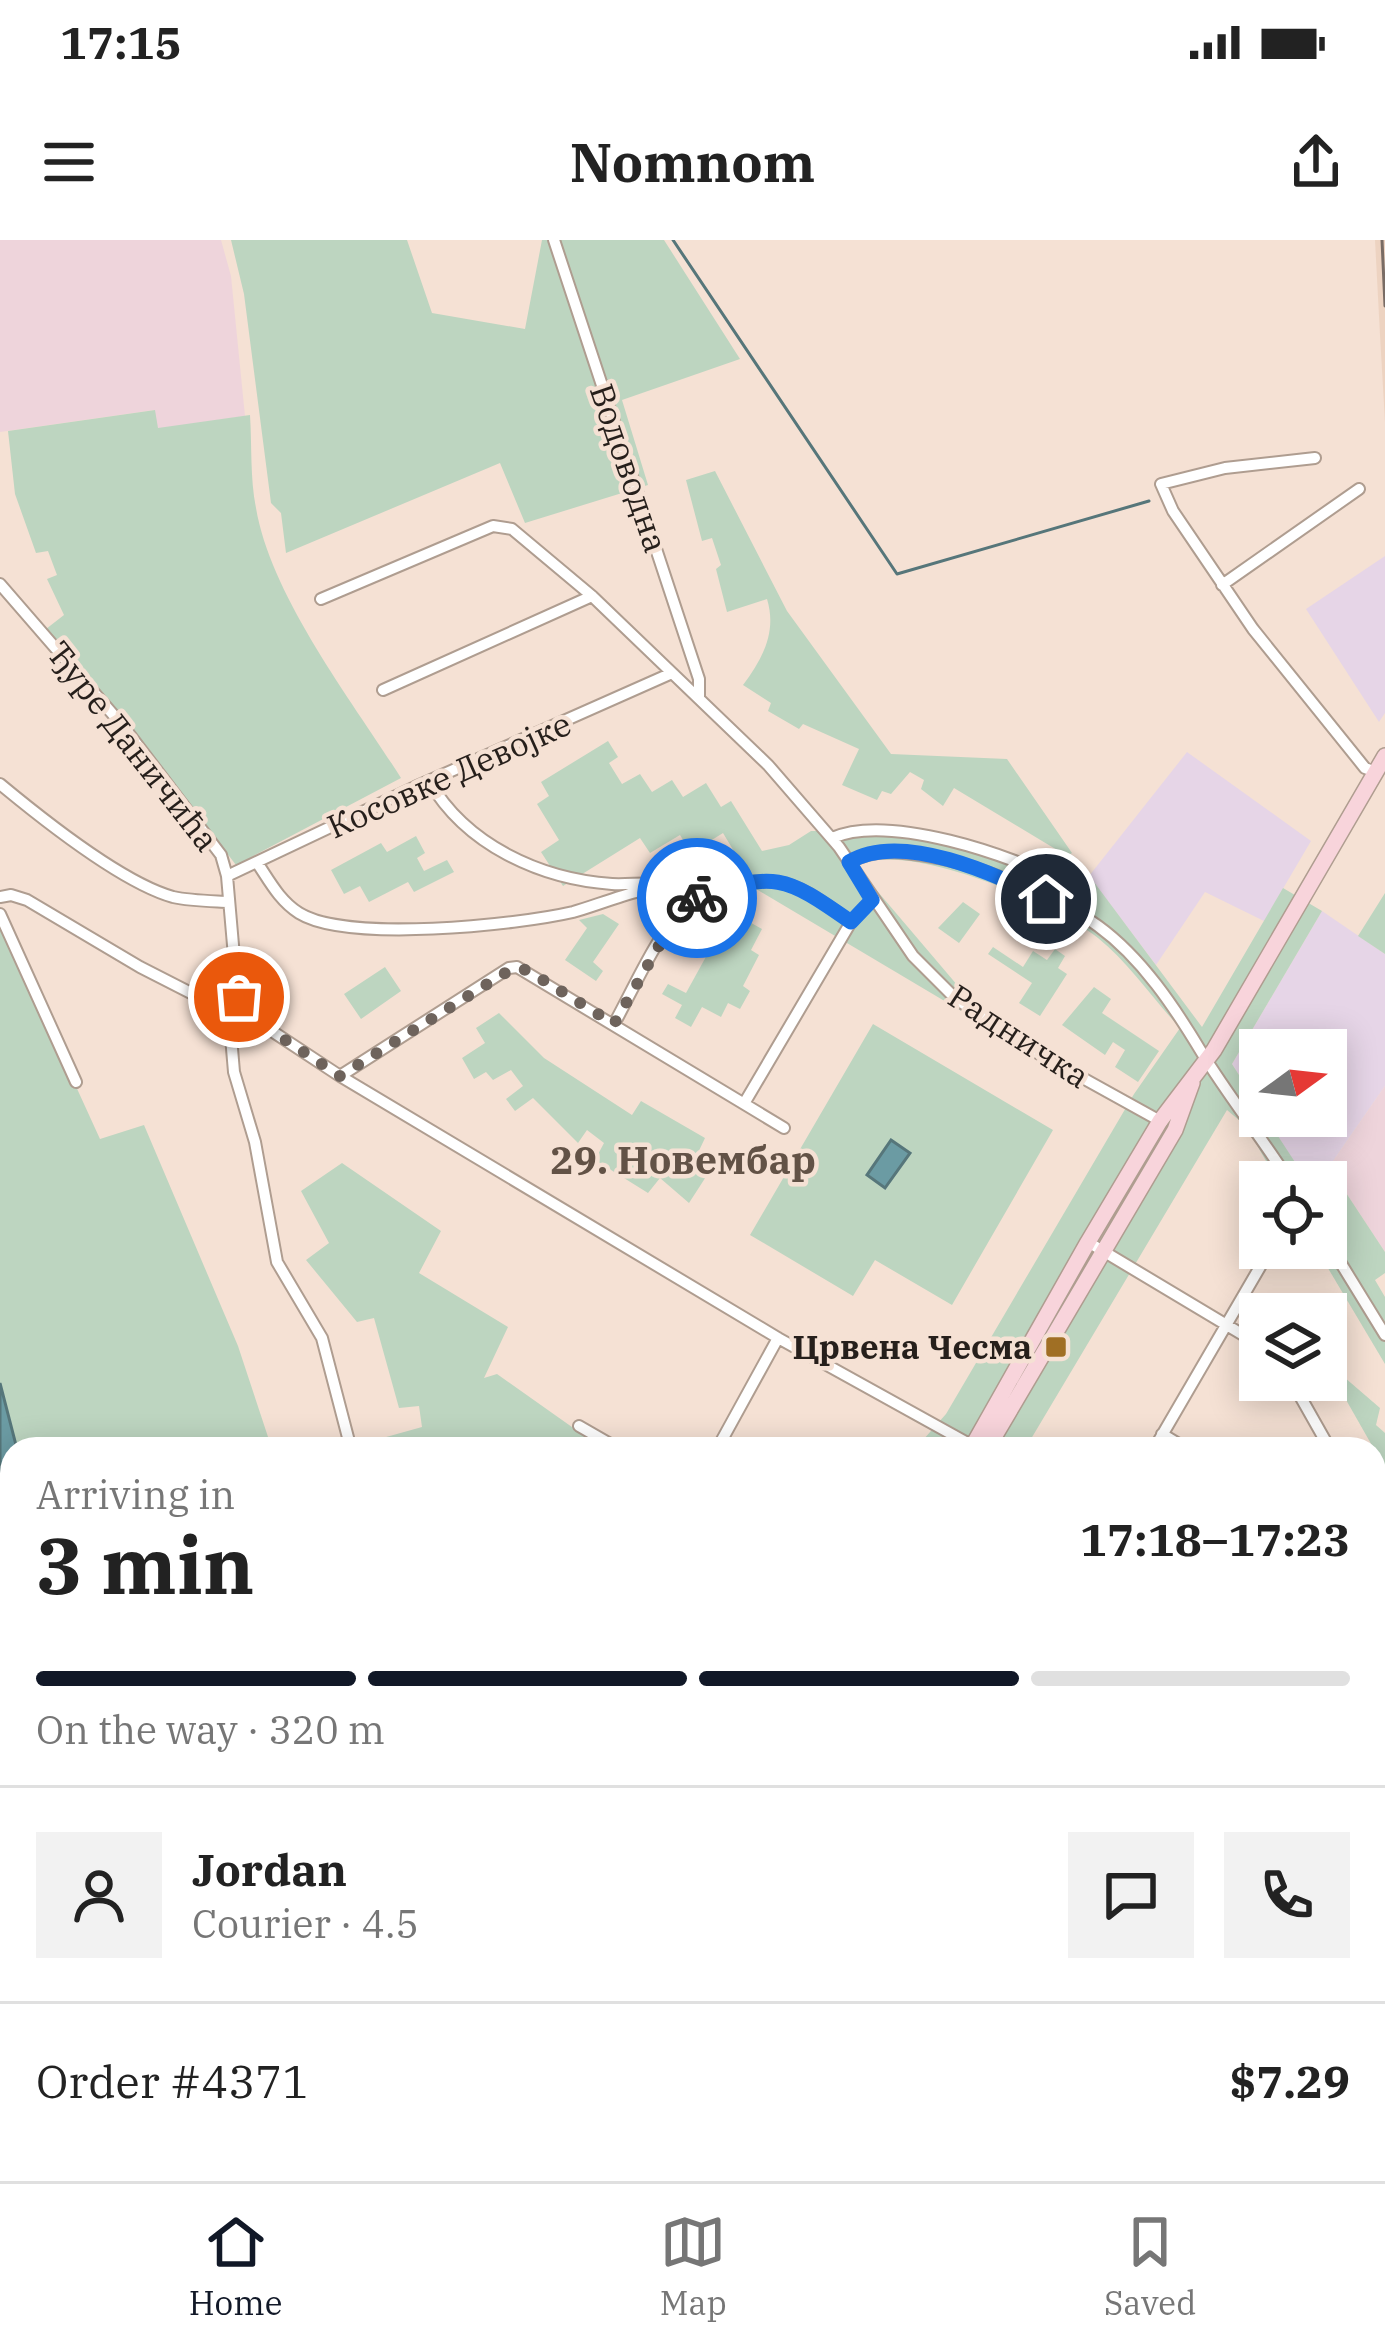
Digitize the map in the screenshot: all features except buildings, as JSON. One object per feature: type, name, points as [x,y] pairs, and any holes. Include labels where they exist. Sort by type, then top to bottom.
[{"type":"main road","points":[[983,1437],[1168,1126],[1180,1092],[1207,1060],[1385,756]]},
{"type":"street","name":"Водоводна","points":[[554,240],[699,679],[699,697]]},
{"type":"street","points":[[1316,458],[1225,468],[1162,484],[1173,511],[1222,585],[1353,754],[1365,768],[1376,772]]},
{"type":"street","points":[[1222,585],[1359,489]]},
{"type":"street","points":[[321,599],[493,526],[512,529],[592,596],[699,697]]},
{"type":"street","name":"Ђуре Даничића","points":[[0,584],[177,795],[221,855],[242,1005]]},
{"type":"street","points":[[383,690],[592,596]]},
{"type":"street","name":"Косовке Девојке","points":[[227,876],[672,673]]},
{"type":"street","name":"Радничка","points":[[699,697],[768,764],[832,838],[913,956],[955,998],[1023,1045],[1168,1126]]},
{"type":"street","points":[[429,781],[457,820],[521,862],[568,878],[610,884],[657,883],[697,899]]},
{"type":"street","points":[[0,784],[150,888],[185,899],[229,902]]},
{"type":"street","points":[[832,838],[883,833],[964,842],[1064,884]]},
{"type":"street","points":[[849,862],[877,851],[957,862],[1096,924],[1166,996],[1276,1161]]},
{"type":"street","points":[[258,864],[298,912],[326,924],[367,928],[520,921],[594,907],[662,887]]},
{"type":"street","points":[[614,1024],[672,923],[697,899],[738,884],[771,879],[807,892],[851,922]]},
{"type":"street","points":[[0,897],[27,900],[140,968],[232,1015]]},
{"type":"street","points":[[746,1102],[851,922],[872,900]]},
{"type":"street","points":[[0,914],[76,1082]]},
{"type":"street","points":[[340,1076],[513,968],[527,970],[784,1128]]},
{"type":"street","points":[[348,1437],[322,1338],[277,1262],[255,1142],[234,1072],[232,1015],[242,1005],[255,1020],[340,1076],[778,1338],[957,1437]]},
{"type":"street","points":[[1095,1246],[1239,1331]]},
{"type":"street","points":[[1160,1437],[1258,1269]]},
{"type":"street","points":[[1344,1269],[1385,1335]]},
{"type":"street","points":[[724,1437],[778,1338]]},
{"type":"street","points":[[1303,1401],[1323,1437]]},
{"type":"street","points":[[579,1426],[598,1437]]},
{"type":"street","points":[[1162,1434],[1167,1437]]},
{"type":"shaded area","points":[[0,240],[221,240],[231,276],[245,416],[157,429],[154,410],[0,432]]},
{"type":"shaded area","points":[[1375,240],[1385,240],[1385,422],[1380,335]]},
{"type":"shaded area","points":[[1385,556],[1385,713],[1379,722],[1306,609]]},
{"type":"shaded area","points":[[1187,752],[1311,841],[1264,921],[1205,892],[1156,965],[1089,876]]},
{"type":"shaded area","points":[[1322,911],[1385,954],[1385,1086],[1333,1161],[1294,1161],[1278,1137],[1347,1137],[1347,1029],[1253,1029]]},
{"type":"shaded area","points":[[1385,1086],[1385,1252],[1347,1194],[1347,1161],[1333,1161]]},
{"type":"green space","points":[[231,240],[407,240],[432,313],[525,329],[542,240],[664,240],[740,359],[622,400],[648,485],[525,523],[500,463],[286,553],[281,513],[271,503],[244,294]]},
{"type":"green space","points":[[155,410],[158,428],[250,415],[256,508],[278,577],[316,648],[401,778],[236,865],[46,629],[64,615],[47,579],[57,575],[48,551],[36,553],[15,494],[8,431]]},
{"type":"green space","points":[[715,471],[787,611],[891,754],[1007,759],[1072,853],[1067,856],[954,788],[943,806],[921,789],[924,780],[910,772],[891,794],[882,791],[877,800],[842,785],[859,749],[803,724],[799,729],[768,711],[771,703],[743,685],[766,644],[770,611],[767,599],[727,612],[716,569],[721,565],[712,538],[702,541],[686,480]]},
{"type":"green space","points":[[608,741],[618,757],[609,763],[622,784],[640,774],[652,792],[672,780],[683,797],[706,783],[721,807],[731,801],[762,851],[789,845],[811,831],[890,831],[1033,865],[1073,886],[1085,870],[1202,1027],[1283,888],[1322,911],[1253,1029],[1239,1029],[1239,1052],[1232,1064],[1239,1075],[1239,1120],[1227,1110],[1032,1437],[926,1437],[946,1414],[1134,1094],[1180,1028],[1120,959],[1078,924],[1016,893],[943,868],[879,860],[856,866],[975,1006],[963,1012],[756,889],[694,908],[682,877],[741,863],[723,833],[691,853],[680,835],[650,853],[640,838],[563,886],[541,852],[559,840],[537,804],[549,796],[541,782]]},
{"type":"green space","points":[[416,836],[425,853],[417,858],[424,871],[447,860],[454,872],[414,892],[408,882],[369,902],[360,886],[344,894],[331,870],[381,843],[387,852]]},
{"type":"green space","points":[[1385,893],[1385,954],[1358,936]]},
{"type":"green space","points":[[963,902],[980,914],[959,943],[938,928]]},
{"type":"green space","points":[[603,914],[619,924],[593,962],[603,971],[596,981],[565,960],[587,928],[579,920]]},
{"type":"green space","points":[[744,919],[762,929],[751,950],[759,955],[743,986],[750,991],[740,1009],[728,1003],[721,1017],[702,1007],[691,1027],[675,1018],[682,1005],[662,994],[668,984],[686,993],[724,924],[737,931]]},
{"type":"green space","points":[[0,920],[100,1139],[144,1125],[238,1346],[268,1437],[14,1437],[0,1383]]},
{"type":"green space","points":[[993,947],[1023,967],[1033,951],[1047,960],[1055,949],[1065,956],[1058,968],[1067,974],[1040,1016],[1019,1003],[1032,983],[988,954]]},
{"type":"green space","points":[[385,967],[401,991],[361,1019],[344,994]]},
{"type":"green space","points":[[1094,987],[1111,999],[1102,1013],[1159,1051],[1138,1082],[1115,1067],[1125,1050],[1113,1042],[1105,1055],[1062,1025]]},
{"type":"green space","points":[[499,1013],[544,1058],[632,1115],[641,1101],[705,1138],[696,1157],[711,1169],[689,1203],[660,1178],[648,1193],[595,1160],[604,1143],[587,1130],[578,1143],[533,1098],[515,1111],[506,1099],[523,1086],[511,1070],[493,1080],[486,1072],[474,1079],[462,1058],[485,1043],[476,1028]]},
{"type":"green space","points":[[873,1024],[1053,1130],[952,1305],[875,1260],[853,1296],[750,1235]]},
{"type":"green space","points":[[1252,1137],[1279,1137],[1294,1161],[1266,1161]]},
{"type":"green space","points":[[342,1163],[441,1231],[419,1273],[508,1327],[484,1378],[497,1374],[586,1437],[386,1437],[422,1427],[419,1406],[399,1408],[374,1318],[357,1322],[306,1260],[329,1243],[301,1191]]},
{"type":"green space","points":[[1347,1194],[1385,1252],[1385,1273],[1375,1280],[1385,1297],[1385,1364],[1347,1293],[1328,1269],[1347,1269]]},
{"type":"green space","points":[[1347,1380],[1380,1408],[1376,1425],[1385,1437],[1367,1437],[1347,1401]]},
{"type":"water","points":[[891,1140],[910,1153],[885,1188],[867,1175]]},
{"type":"water","points":[[0,1383],[14,1437],[0,1437]]},
{"type":"waterway","points":[[673,240],[897,574],[1149,501]]},
{"type":"railway","points":[[1382,240],[1385,306]]},
{"type":"way so far","points":[[239,997],[255,1020],[340,1076],[509,968],[527,970],[614,1024],[672,923],[697,898]]},
{"type":"place","name":"Црвена Чесма","points":[[1056,1347]]},
{"type":"district","name":"29. Новембар","points":[[683,1160]]},
{"type":"route","points":[[697,898],[759,879],[784,881],[851,922],[872,900],[849,862],[877,851],[957,862],[1046,899]]}]
